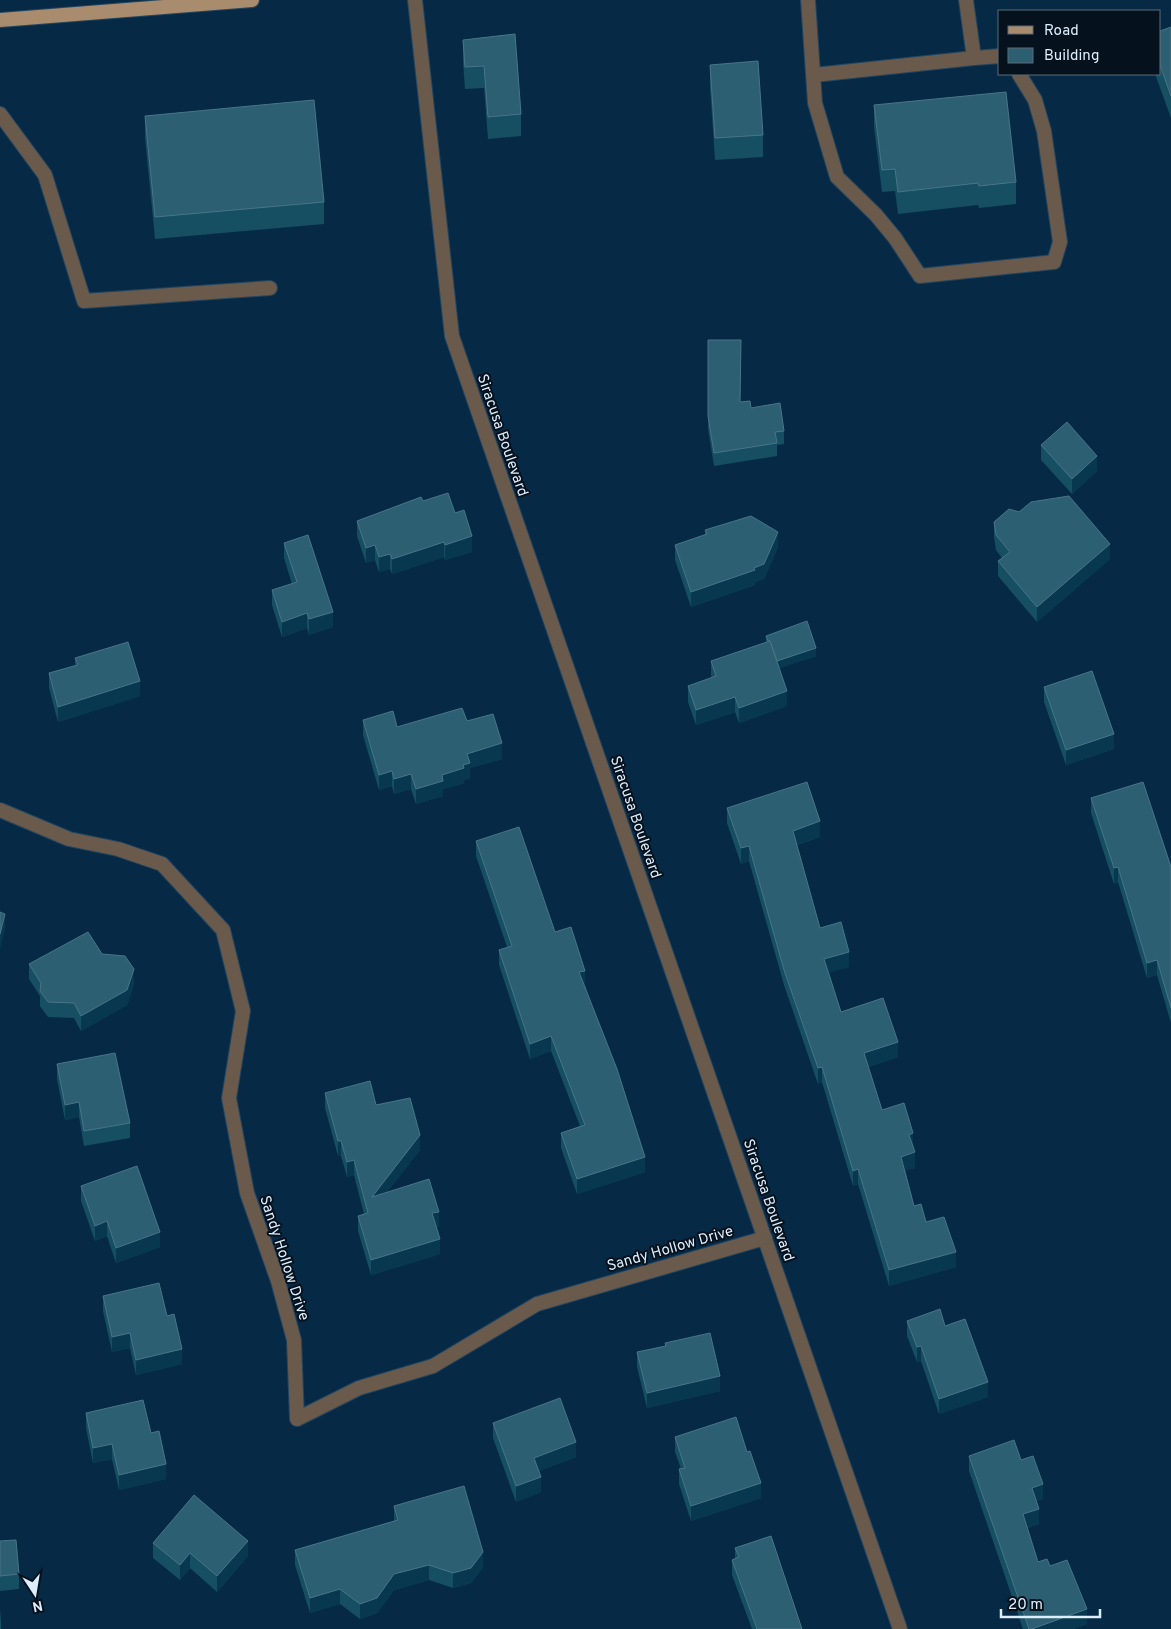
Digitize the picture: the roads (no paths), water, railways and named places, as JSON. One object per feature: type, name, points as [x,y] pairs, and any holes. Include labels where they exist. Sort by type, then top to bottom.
[{"type":"main road","points":[[0,20],[252,0]]},
{"type":"street","name":"Siracusa Boulevard","points":[[415,0],[452,336],[900,1629]]},
{"type":"street","points":[[808,0],[815,103],[837,177],[876,215],[895,238],[920,276],[1054,262],[1060,242],[1044,131],[1035,100],[1020,75]]},
{"type":"street","points":[[966,0],[974,58]]},
{"type":"street","points":[[814,75],[998,56]]},
{"type":"street","points":[[0,114],[45,175],[84,301],[270,288]]},
{"type":"street","name":"Sandy Hollow Drive","points":[[0,810],[69,839],[118,849],[162,864],[223,930],[244,1012],[230,1098],[247,1193],[278,1281],[294,1340],[297,1419],[359,1388],[433,1366],[537,1304],[765,1238]]}]
